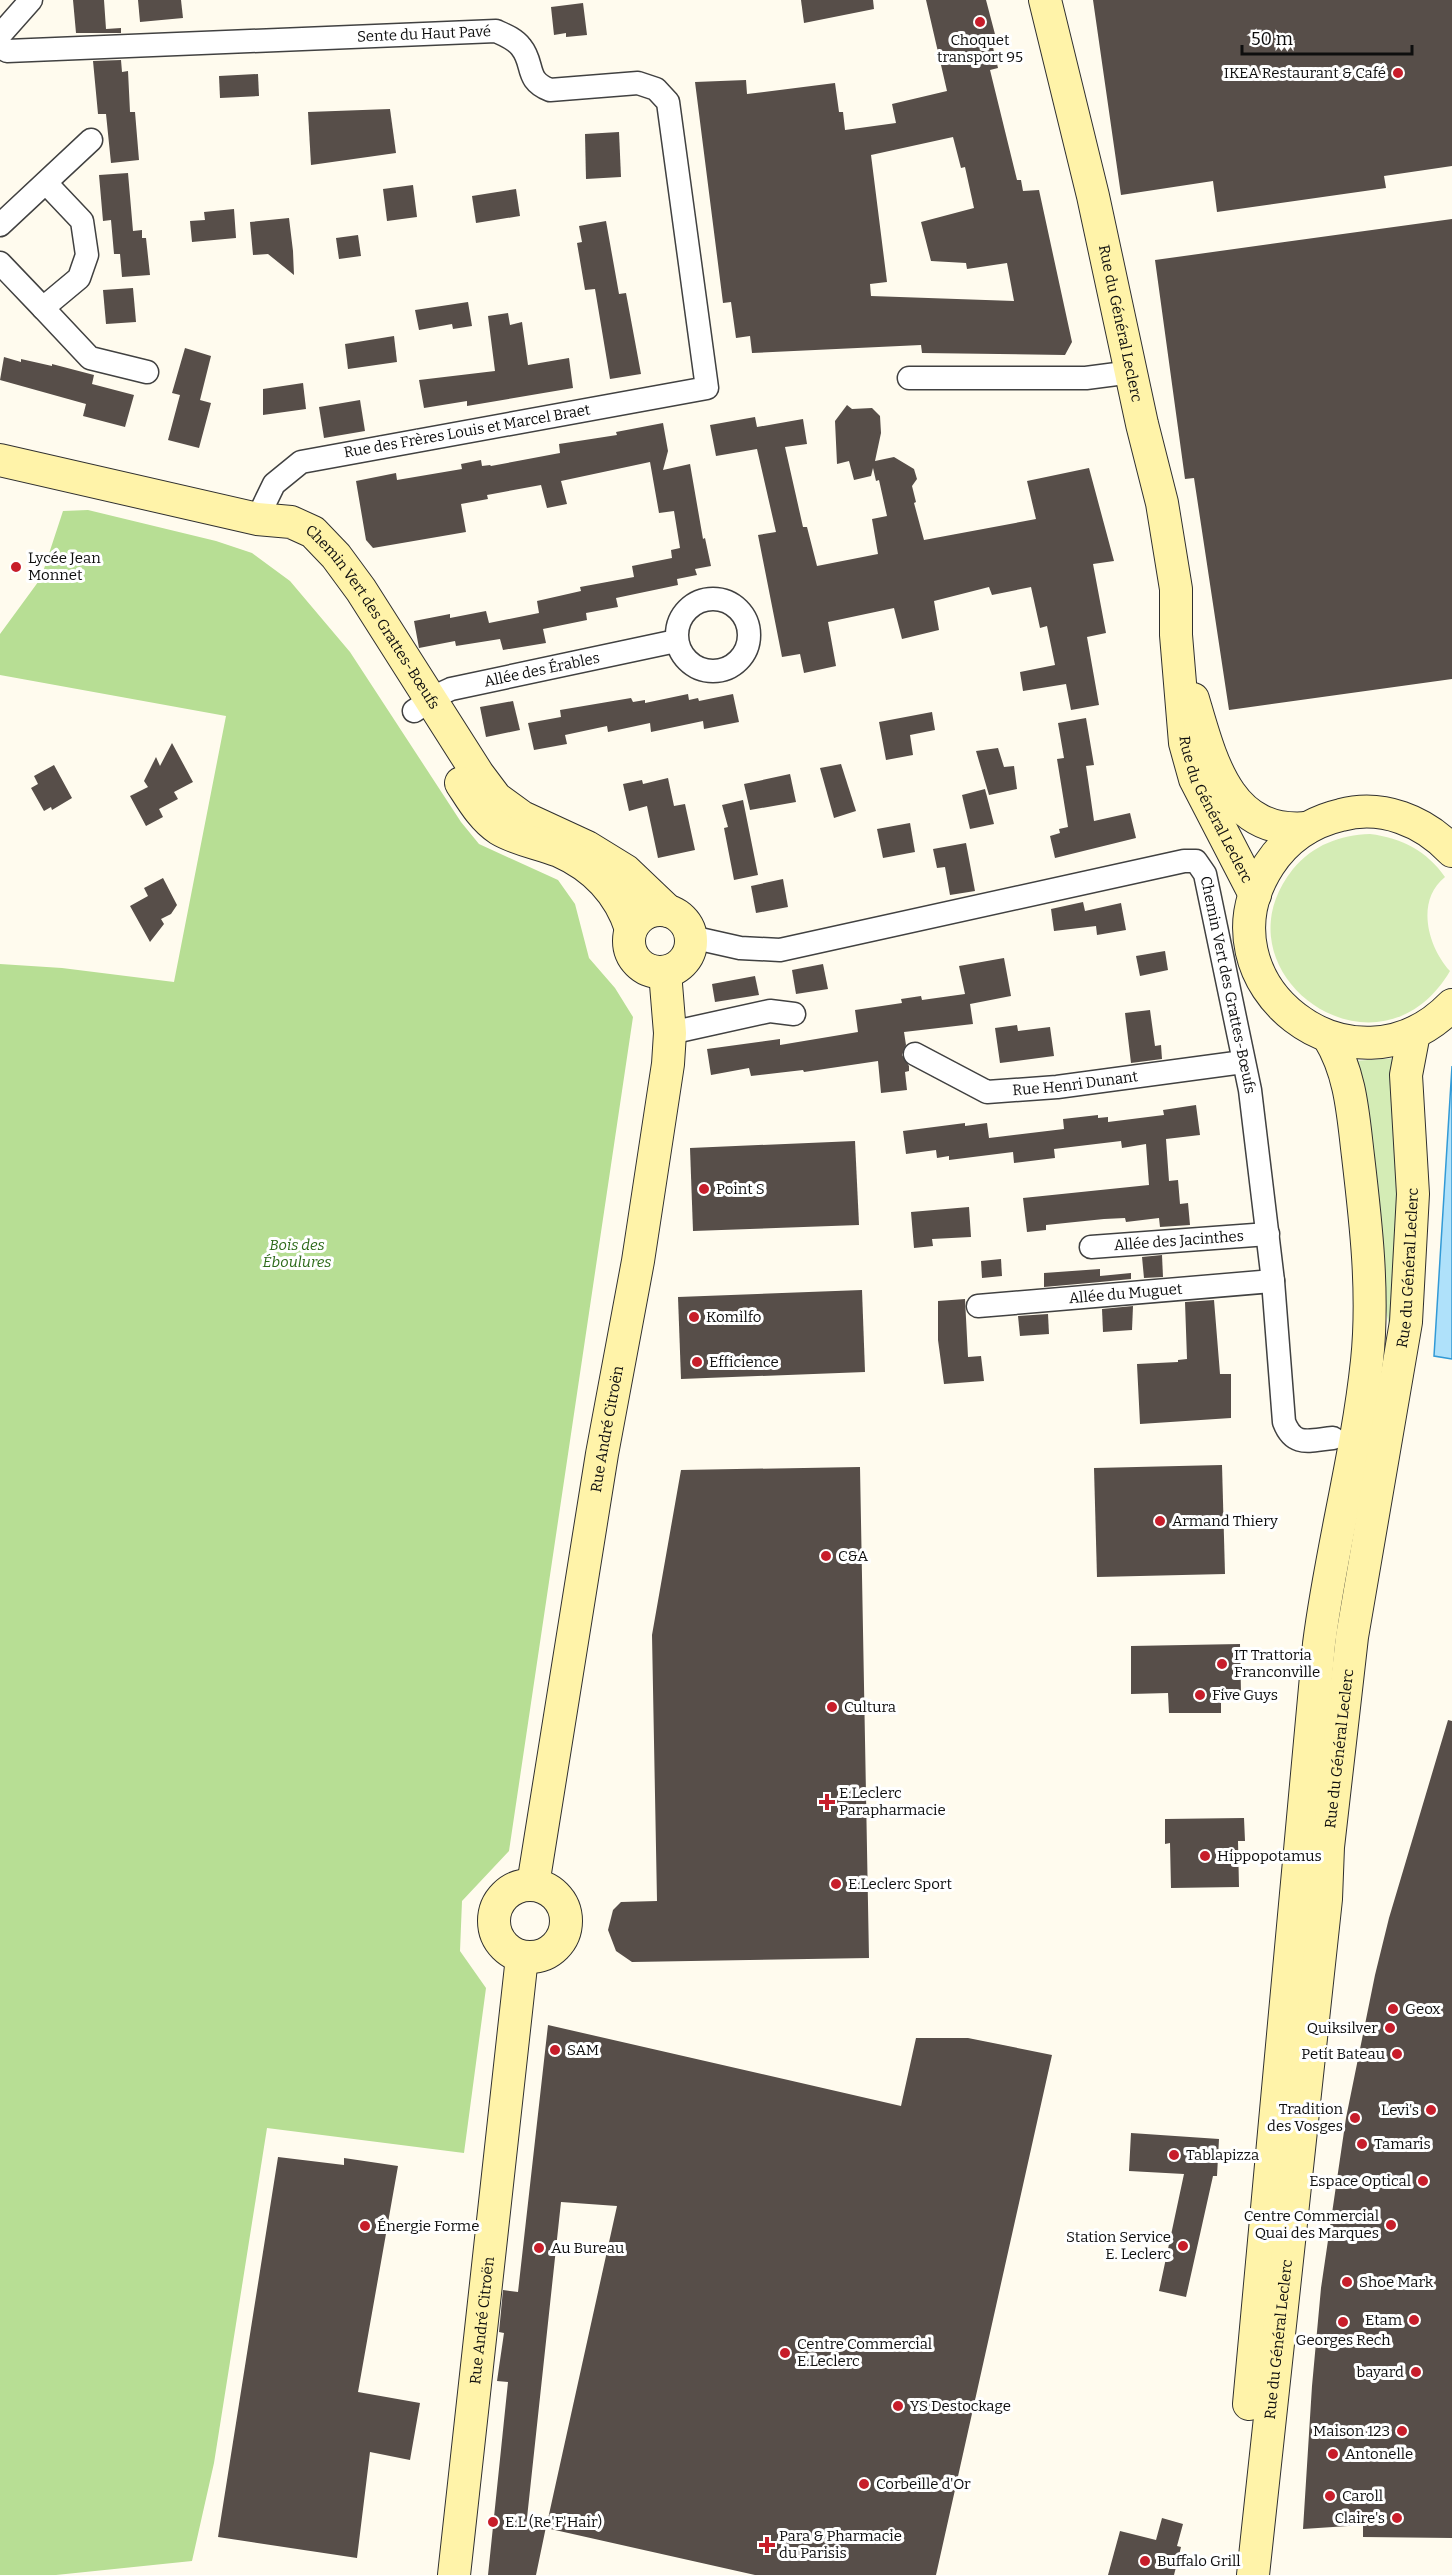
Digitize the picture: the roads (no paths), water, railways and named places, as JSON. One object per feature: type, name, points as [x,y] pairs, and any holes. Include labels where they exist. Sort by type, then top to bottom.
[{"type":"main road","name":"Rue du Général Leclerc","points":[[1045,0],[1093,196],[1119,374],[1174,566],[1185,743],[1195,779],[1255,895]]},
{"type":"main road","name":"Chemin Vert des Grattes-Bœufs","points":[[0,460],[257,519],[291,522],[313,532],[336,556],[361,590],[423,705],[521,827],[587,847],[626,871],[668,911]]},
{"type":"main road","name":"Rue du Général Leclerc","points":[[1178,649],[1214,761],[1230,794],[1246,812],[1268,825],[1280,828],[1307,828]]},
{"type":"main road","points":[[1452,851],[1425,828],[1407,819],[1388,814],[1348,813],[1327,818],[1289,840],[1274,856],[1255,895],[1250,917],[1255,961],[1263,981],[1275,1000],[1309,1029],[1329,1038],[1364,1044],[1389,1041],[1414,1033],[1429,1025],[1452,1005]]},
{"type":"main road","points":[[521,827],[591,870],[608,884],[619,900],[631,929],[629,946],[636,961],[649,970],[665,972],[673,970],[685,960],[689,953],[691,937],[684,920],[668,911],[659,910],[642,915],[631,929]]},
{"type":"main road","name":"Rue André Citroën","points":[[533,1886],[602,1454],[638,1261],[668,1064],[669,1033],[665,972]]},
{"type":"main road","name":"Rue du Général Leclerc","points":[[1253,2575],[1326,1899],[1328,1846],[1352,1636],[1406,1322],[1413,1194],[1406,1075],[1414,1033]]},
{"type":"main road","name":"Rue du Général Leclerc","points":[[1232,2575],[1319,1644],[1333,1551],[1364,1384],[1368,1348],[1367,1251],[1354,1121],[1341,1057],[1329,1038]]},
{"type":"main road","points":[[523,1886],[533,1886],[542,1887],[556,1896],[564,1911],[565,1927],[555,1948],[534,1957],[522,1957],[505,1947],[495,1930],[495,1911],[506,1894],[523,1886]]},
{"type":"main road","name":"Rue André Citroën","points":[[454,2575],[522,1957]]},
{"type":"street","points":[[0,35],[24,2]]},
{"type":"street","name":"Sente du Haut Pavé","points":[[0,46],[7,51],[496,31],[510,37],[522,47],[531,74],[544,88],[550,90],[638,83],[656,89],[668,102],[707,388]]},
{"type":"street","points":[[0,225],[91,141]]},
{"type":"street","points":[[43,308],[79,278],[87,255],[82,222],[46,183]]},
{"type":"street","points":[[0,263],[90,358],[147,372]]},
{"type":"street","points":[[909,378],[1119,374]]},
{"type":"street","name":"Rue des Frères Louis et Marcel Braet","points":[[257,519],[274,484],[301,462],[707,388]]},
{"type":"street","name":"Allée des Érables","points":[[423,705],[451,689],[676,641]]},
{"type":"street","name":"Chemin Vert des Grattes-Bœufs","points":[[691,937],[756,950],[780,950],[1178,862],[1196,861],[1205,874],[1250,1090],[1273,1281],[1281,1404],[1288,1434],[1298,1440],[1334,1438]]},
{"type":"street","points":[[669,1033],[770,1011],[794,1014]]},
{"type":"street","name":"Rue Henri Dunant","points":[[915,1054],[987,1092],[1058,1087],[1243,1062]]},
{"type":"street","name":"Allée des Jacinthes","points":[[1091,1247],[1268,1234]]},
{"type":"street","name":"Allée du Muguet","points":[[978,1305],[1273,1281]]},
{"type":"water","points":[[1452,1066],[1452,1359],[1434,1356]]},
{"type":"place","name":"Choquet transport 95","points":[[980,22]]},
{"type":"place","name":"IKEA Restaurant & Café","points":[[1398,73]]},
{"type":"place","name":"Lycée Jean Monnet","points":[[16,567]]},
{"type":"place","name":"Point S","points":[[704,1189]]},
{"type":"place","name":"Komilfo","points":[[694,1317]]},
{"type":"place","name":"Efficience","points":[[697,1362]]},
{"type":"place","name":"Armand Thiery","points":[[1160,1521]]},
{"type":"place","name":"C&A","points":[[826,1556]]},
{"type":"place","name":"IT Trattoria Franconville","points":[[1222,1664]]},
{"type":"place","name":"Five Guys","points":[[1200,1695]]},
{"type":"place","name":"Cultura","points":[[832,1707]]},
{"type":"place","name":"E.Leclerc Parapharmacie","points":[[827,1802]]},
{"type":"place","name":"Hippopotamus","points":[[1205,1856]]},
{"type":"place","name":"E.Leclerc Sport","points":[[836,1884]]},
{"type":"place","name":"Geox","points":[[1393,2009]]},
{"type":"place","name":"Quiksilver","points":[[1390,2028]]},
{"type":"place","name":"SAM","points":[[555,2050]]},
{"type":"place","name":"Petit Bateau","points":[[1397,2054]]},
{"type":"place","name":"Levi's","points":[[1431,2110]]},
{"type":"place","name":"Tradition des Vosges","points":[[1355,2118]]},
{"type":"place","name":"Tamaris","points":[[1362,2144]]},
{"type":"place","name":"Tablapizza","points":[[1174,2155]]},
{"type":"place","name":"Espace Optical","points":[[1423,2181]]},
{"type":"place","name":"Centre Commercial Quai des Marques","points":[[1391,2225]]},
{"type":"place","name":"Énergie Forme","points":[[365,2226]]},
{"type":"place","name":"Station Service E. Leclerc","points":[[1183,2246]]},
{"type":"place","name":"Au Bureau","points":[[539,2248]]},
{"type":"place","name":"Shoe Mark","points":[[1347,2282]]},
{"type":"place","name":"Etam","points":[[1414,2320]]},
{"type":"place","name":"Georges Rech","points":[[1343,2322]]},
{"type":"place","name":"Centre Commercial E.Leclerc","points":[[785,2353]]},
{"type":"place","name":"bayard","points":[[1416,2372]]},
{"type":"place","name":"YS Destockage","points":[[898,2406]]},
{"type":"place","name":"Maison 123","points":[[1402,2431]]},
{"type":"place","name":"Antonelle","points":[[1333,2454]]},
{"type":"place","name":"Corbeille d'Or","points":[[864,2484]]},
{"type":"place","name":"Caroll","points":[[1330,2496]]},
{"type":"place","name":"Claire's","points":[[1397,2518]]},
{"type":"place","name":"E.L (Re'F'Hair)","points":[[493,2522]]},
{"type":"place","name":"Para & Pharmacie du Parisis","points":[[767,2545]]},
{"type":"place","name":"Buffalo Grill","points":[[1145,2561]]},
{"type":"park label","name":"Bois des Éboulures","points":[[297,1254]]}]
